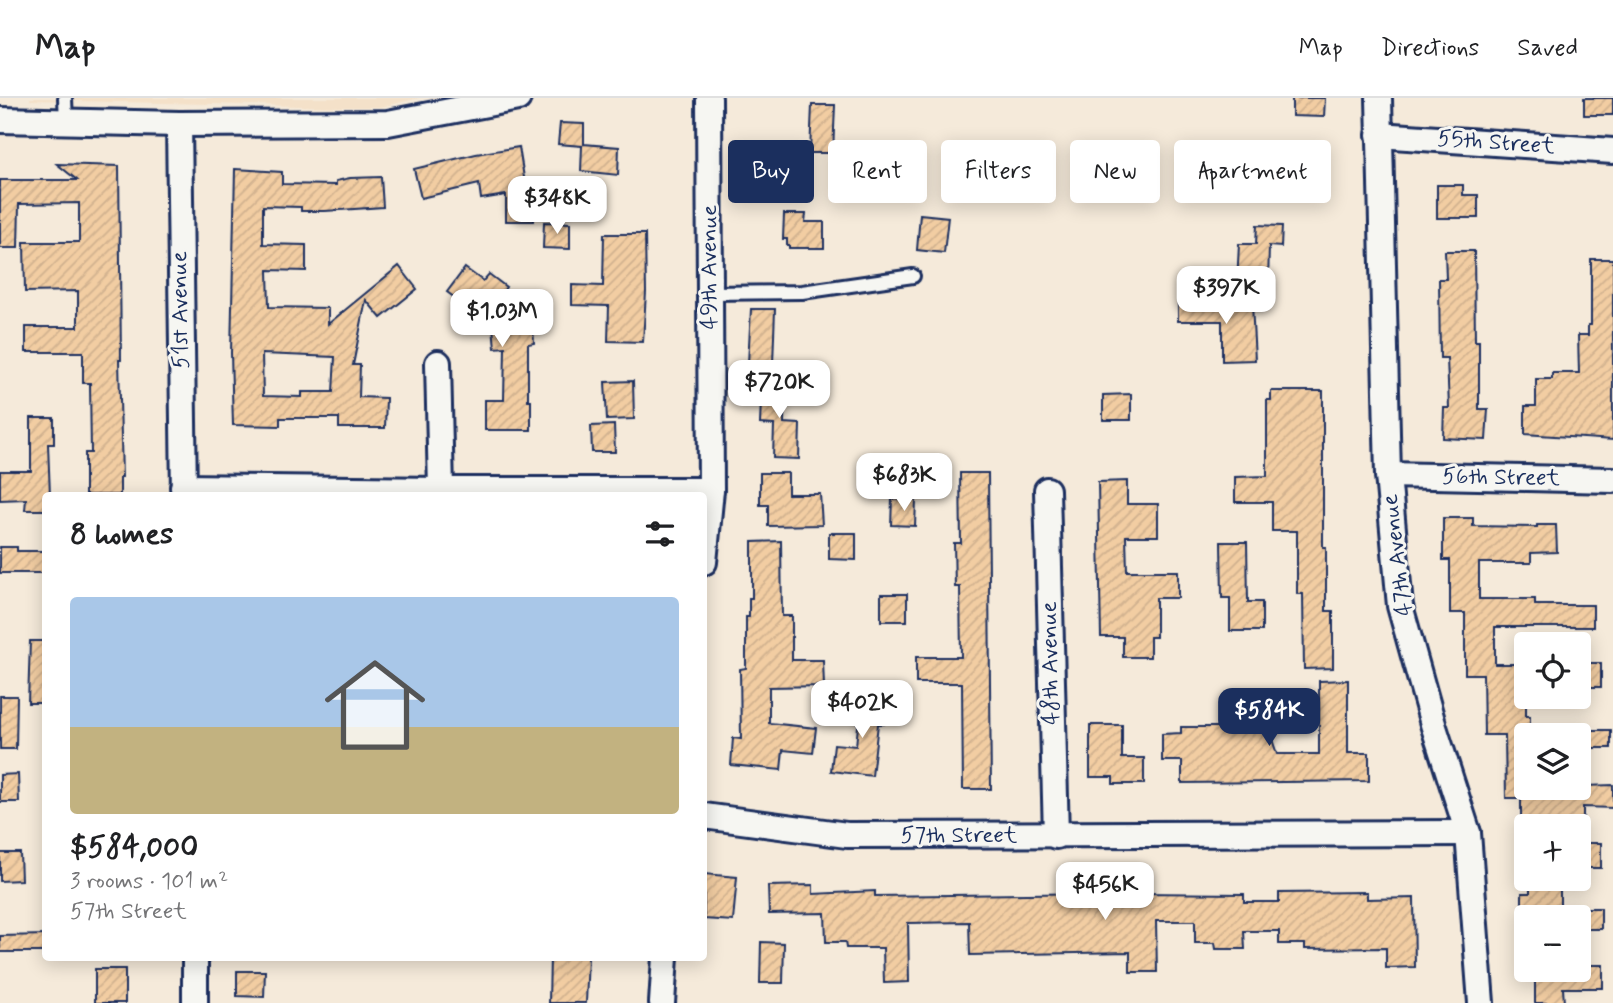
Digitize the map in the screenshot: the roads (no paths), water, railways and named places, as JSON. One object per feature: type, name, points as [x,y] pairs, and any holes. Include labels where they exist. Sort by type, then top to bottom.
[{"type":"street","points":[[0,120],[66,110],[179,124],[388,123],[518,98]]},
{"type":"street","name":"49th Avenue","points":[[707,531],[711,490],[709,98]]},
{"type":"street","name":"47th Avenue","points":[[1379,98],[1388,475],[1400,606],[1433,724],[1468,833],[1481,1003]]},
{"type":"street","name":"51st Avenue","points":[[179,124],[183,491]]},
{"type":"street","name":"55th Street","points":[[1379,135],[1613,151]]},
{"type":"street","points":[[438,363],[441,490]]},
{"type":"street","name":"56th Street","points":[[1388,475],[1613,480]]},
{"type":"street","points":[[183,491],[711,490]]},
{"type":"street","name":"48th Avenue","points":[[1047,490],[1056,836]]},
{"type":"street","name":"57th Street","points":[[707,816],[847,835],[1468,833]]},
{"type":"street","points":[[195,961],[195,1003]]},
{"type":"street","points":[[662,1003],[665,961]]},
{"type":"lane","points":[[710,293],[802,292],[913,276]]}]
